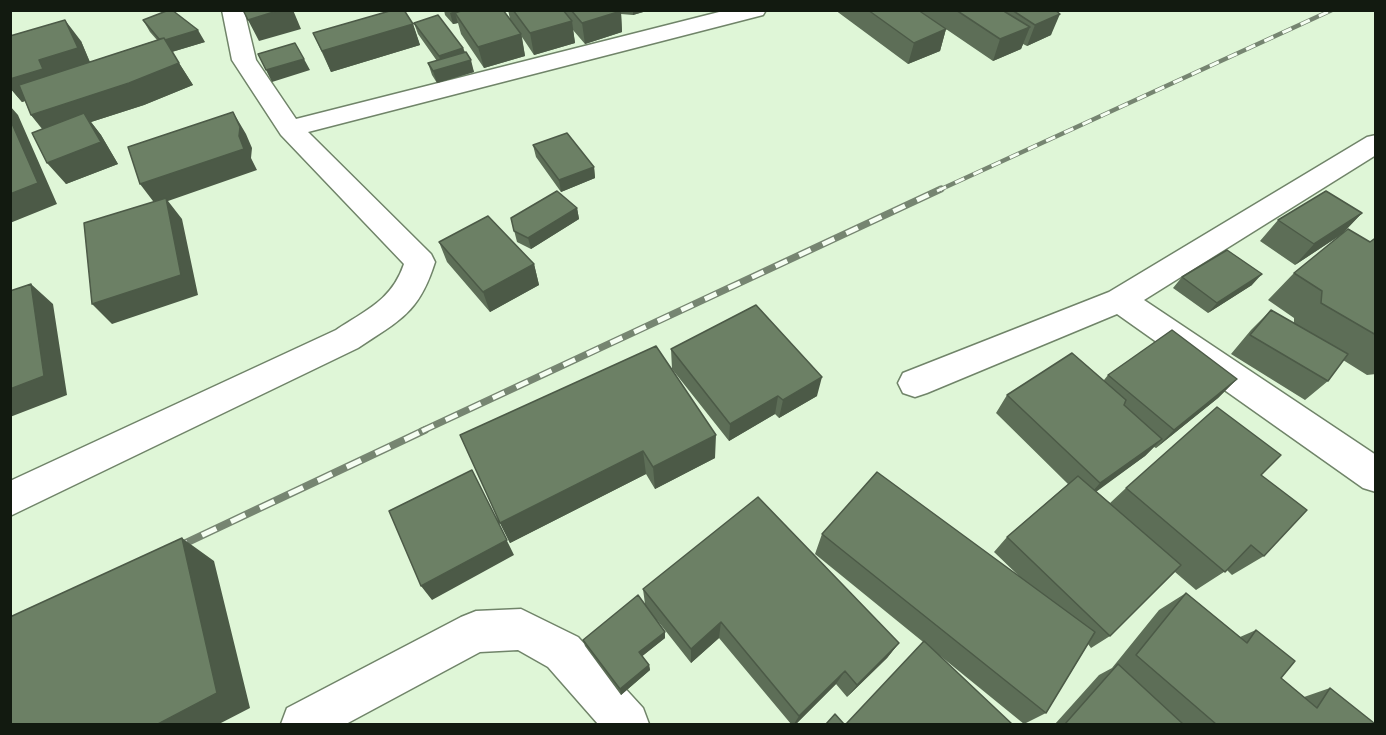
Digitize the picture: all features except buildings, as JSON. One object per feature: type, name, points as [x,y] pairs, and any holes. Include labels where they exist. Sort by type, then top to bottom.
[{"type":"street","points":[[10,500],[347,339],[395,307],[412,287],[420,262],[290,129],[244,60],[233,10]]},
{"type":"street","points":[[290,129],[755,10]]},
{"type":"street","points":[[915,383],[1120,300],[1376,143]]},
{"type":"street","points":[[1120,300],[1376,476]]},
{"type":"street","points":[[303,724],[476,632],[521,629],[563,652],[627,724]]},
{"type":"railway","points":[[937,191],[1332,10]]},
{"type":"railway","points":[[422,431],[941,189]]},
{"type":"railway","points":[[173,549],[425,430]]}]
